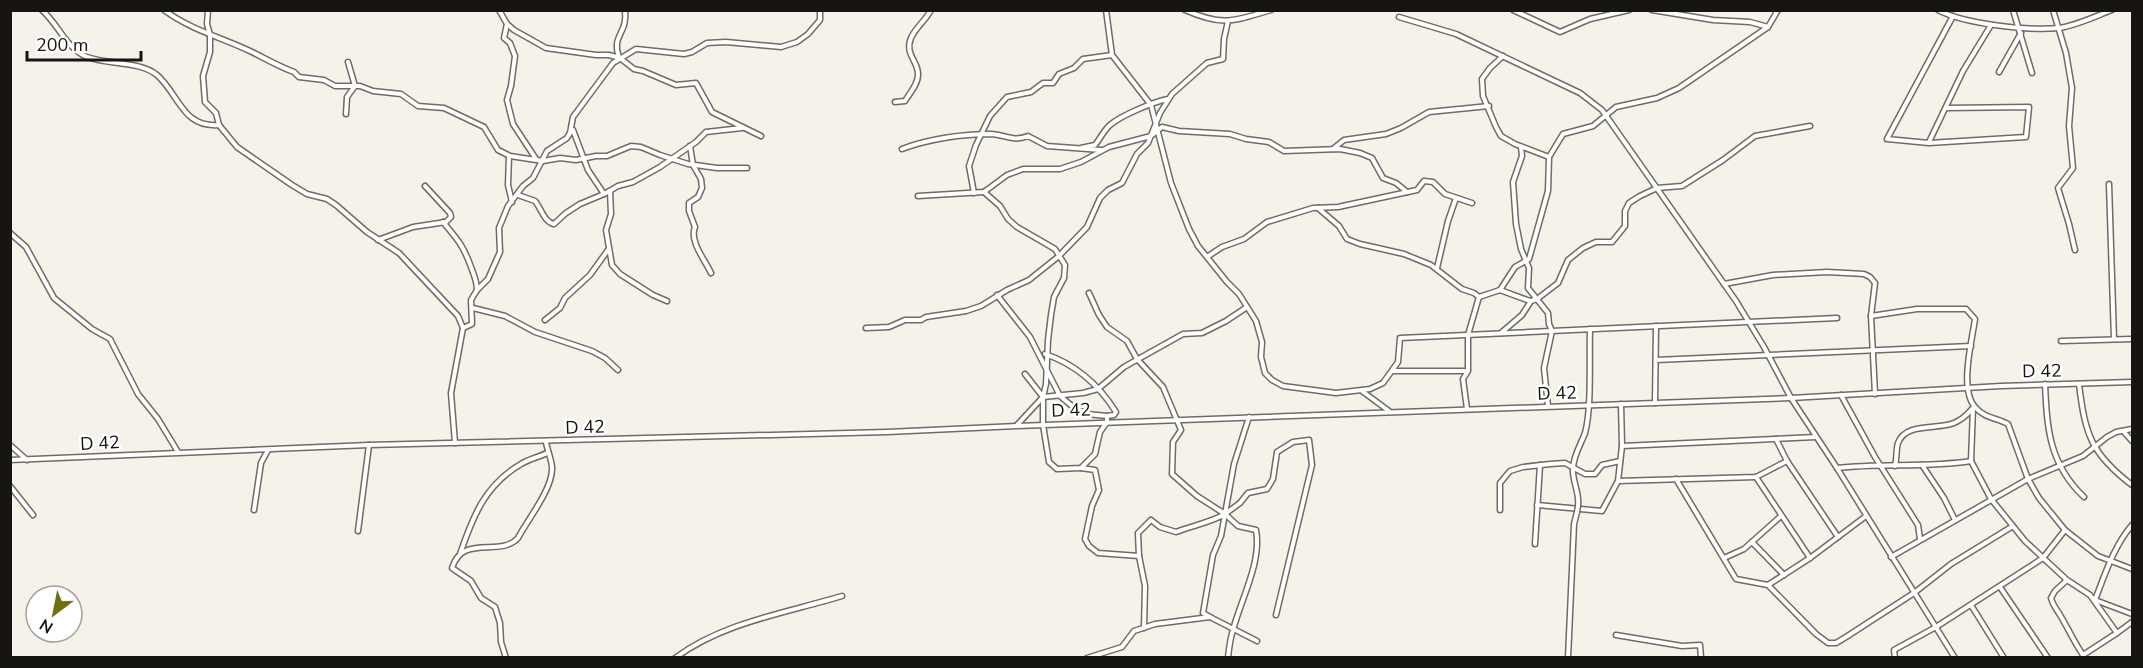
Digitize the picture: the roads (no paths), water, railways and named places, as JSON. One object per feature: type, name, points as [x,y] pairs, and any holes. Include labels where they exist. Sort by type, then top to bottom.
[{"type":"street","points":[[42,10],[72,46],[85,56],[118,64],[144,66],[162,80],[177,103],[191,117],[207,125],[219,124]]},
{"type":"street","points":[[164,10],[174,18],[252,52],[294,72],[299,77],[324,80],[335,86],[355,86],[373,91],[401,94],[418,106],[444,108],[484,127],[498,150],[509,156],[543,161],[560,158],[585,159],[607,156],[631,146],[641,147],[693,165],[747,168]]},
{"type":"street","points":[[208,10],[210,54],[202,76],[204,98],[216,113],[219,124],[237,147],[307,194],[327,199],[378,240],[399,253],[458,316],[463,328],[451,393],[455,443]]},
{"type":"street","points":[[499,10],[507,24],[514,30],[546,48],[620,57]]},
{"type":"street","points":[[625,10],[626,22],[616,43],[620,57],[634,69],[676,85],[696,83],[712,112],[761,136]]},
{"type":"street","points":[[463,328],[472,324],[471,300],[488,279],[500,252],[502,217],[523,186],[533,178],[547,151],[567,138],[572,129],[573,117],[607,69],[620,57],[636,49],[684,54],[707,43],[726,42],[782,47],[797,42],[808,34],[820,20],[820,10]]},
{"type":"street","points":[[895,102],[905,101],[917,80],[917,67],[909,55],[911,37],[931,10]]},
{"type":"street","points":[[1106,10],[1112,55],[1151,105],[1171,183],[1189,229],[1198,246],[1239,294],[1256,321],[1262,342],[1265,373],[1283,386],[1336,393],[1370,389],[1383,383],[1393,371],[1398,362],[1400,338],[1748,320],[1838,318]]},
{"type":"street","points":[[1185,10],[1220,21],[1242,20],[1271,10]]},
{"type":"street","points":[[1513,10],[1560,33],[1590,19],[1629,10]]},
{"type":"street","points":[[1652,10],[1713,20],[1750,22],[1768,27]]},
{"type":"street","points":[[1479,297],[1500,290],[1515,267],[1529,259],[1548,191],[1550,157],[1563,134],[1593,126],[1616,107],[1657,98],[1679,88],[1768,27],[1778,10]]},
{"type":"street","points":[[1938,10],[1953,16],[1991,24],[2060,28],[2112,10]]},
{"type":"street","points":[[2013,10],[2032,73]]},
{"type":"street","points":[[2054,10],[2072,88],[2069,126],[2073,168],[2058,188],[2075,250]]},
{"type":"street","points":[[1946,108],[2029,107],[2026,137],[1929,143],[1887,139],[1953,16]]},
{"type":"street","points":[[1399,18],[1450,32],[1503,56],[1580,93],[1596,104],[1606,115],[1748,320],[1791,398],[1955,657]]},
{"type":"street","points":[[866,328],[889,327],[904,320],[921,320],[981,306],[1029,280],[1059,256],[1087,227],[1101,198],[1108,190],[1122,183],[1137,154],[1148,143],[1156,121],[1169,99],[1207,63],[1223,59],[1228,21]]},
{"type":"street","points":[[507,24],[504,38],[510,43],[515,56],[512,86],[507,100],[513,124],[536,159]]},
{"type":"street","points":[[1929,143],[1963,71],[1991,24]]},
{"type":"street","points":[[2000,72],[2021,33]]},
{"type":"street","points":[[974,193],[969,166],[980,135],[990,116],[1007,97],[1031,92],[1043,83],[1053,82],[1059,74],[1074,68],[1083,59],[1112,55]]},
{"type":"street","points":[[1503,56],[1482,79],[1483,96],[1502,136],[1521,147],[1550,157]]},
{"type":"street","points":[[348,62],[355,86]]},
{"type":"street","points":[[345,114],[347,97],[355,86]]},
{"type":"street","points":[[1077,149],[1095,146],[1109,125],[1155,102],[1169,99]]},
{"type":"street","points":[[1332,150],[1344,140],[1386,134],[1428,112],[1489,106]]},
{"type":"street","points":[[1500,290],[1530,301],[1537,299],[1558,283],[1568,260],[1583,248],[1596,242],[1612,242],[1625,226],[1625,211],[1629,203],[1657,188],[1682,186],[1755,136],[1810,126]]},
{"type":"street","points":[[918,196],[984,192],[1007,175],[1023,169],[1060,169],[1081,162],[1108,147],[1151,136],[1162,127],[1179,131],[1230,134],[1269,142],[1284,151],[1332,150],[1360,153],[1372,158],[1383,178],[1396,183],[1407,192]]},
{"type":"street","points":[[518,195],[535,201],[546,220],[554,224],[580,204],[618,186],[633,182],[672,159],[706,132],[742,128]]},
{"type":"street","points":[[572,129],[588,170],[604,194]]},
{"type":"street","points":[[902,149],[951,136],[994,134],[1018,140],[1028,136],[1047,146],[1101,150]]},
{"type":"street","points":[[690,146],[693,165],[701,179],[702,188],[698,197],[689,203],[689,211],[695,227],[693,232],[696,246],[711,273]]},
{"type":"street","points":[[1521,147],[1522,156],[1513,182],[1516,224],[1529,268],[1528,288],[1548,313],[1552,331],[1544,368],[1548,406]]},
{"type":"street","points":[[509,156],[508,185],[512,202]]},
{"type":"street","points":[[1207,257],[1222,247],[1244,239],[1267,222],[1318,208],[1338,207],[1417,190],[1424,181],[1433,182],[1445,194],[1472,202]]},
{"type":"street","points":[[2109,184],[2114,339]]},
{"type":"street","points":[[378,240],[412,227],[443,222],[452,215],[425,186]]},
{"type":"street","points":[[610,191],[611,214],[606,230],[609,259],[615,269],[653,295],[667,301]]},
{"type":"street","points":[[984,192],[1000,206],[1008,219],[1017,227],[1055,249],[1065,265],[1064,278],[1054,297],[1043,397],[1043,425],[1049,462],[1057,469],[1095,470],[1099,490],[1092,506],[1085,539],[1089,546],[1098,553],[1139,556]]},
{"type":"street","points":[[1437,268],[1456,198]]},
{"type":"street","points":[[1318,208],[1339,226],[1347,239],[1404,254],[1437,268],[1462,290],[1479,297]]},
{"type":"street","points":[[443,222],[460,241],[466,252],[475,277],[476,291]]},
{"type":"street","points":[[10,233],[26,247],[54,298],[92,329],[110,339],[138,393],[158,419],[178,453]]},
{"type":"street","points":[[544,320],[560,308],[565,298],[590,275],[608,249]]},
{"type":"street","points":[[1724,284],[1773,275],[1827,272],[1864,274],[1870,277],[1875,283],[1871,316],[1875,394]]},
{"type":"street","points":[[1089,293],[1107,327],[1127,341],[1137,359],[1163,387],[1178,420],[1180,430],[1173,442],[1172,474],[1197,496],[1225,514],[1238,526],[1257,530],[1258,541],[1248,584],[1233,630],[1228,657]]},
{"type":"street","points":[[997,296],[1030,338],[1060,396],[1087,414],[1114,415],[1116,412],[1098,389],[1077,369],[1038,353]]},
{"type":"street","points":[[1467,409],[1463,379],[1468,371],[1468,335],[1479,297]]},
{"type":"street","points":[[1500,333],[1522,315],[1530,301]]},
{"type":"street","points":[[1017,426],[1043,397],[1098,389],[1137,359],[1183,334],[1202,333],[1247,307]]},
{"type":"street","points":[[473,308],[505,316],[535,332],[592,351],[618,370]]},
{"type":"street","points":[[1871,316],[1917,309],[1966,309],[1975,318],[1966,388],[1975,408],[1991,419],[2008,424],[2028,479],[2039,498],[2065,530],[2098,556],[2133,569]]},
{"type":"street","points":[[1655,403],[1656,326]]},
{"type":"street","points":[[1568,657],[1574,524],[1579,499],[1573,469],[1580,442],[1585,433],[1590,329]]},
{"type":"street","points":[[2061,340],[2133,339]]},
{"type":"street","points":[[1656,360],[1971,346]]},
{"type":"street","points":[[1393,371],[1468,371]]},
{"type":"street","points":[[1025,374],[1043,397]]},
{"type":"street","name":"D 42","points":[[10,460],[369,445],[887,432],[1791,398],[2133,381]]},
{"type":"street","points":[[2045,384],[2046,424],[2060,465],[2077,490],[2084,496]]},
{"type":"street","points":[[2079,384],[2083,417],[2093,447],[2116,473],[2133,486]]},
{"type":"street","points":[[1361,390],[1390,412]]},
{"type":"street","points":[[1841,395],[1918,525],[1920,539]]},
{"type":"street","points":[[1537,505],[1602,511],[1618,481],[1622,446],[1621,404]]},
{"type":"street","points":[[1973,404],[1971,461],[1991,499],[2025,542],[2067,580],[2073,582],[2095,600],[2117,633]]},
{"type":"street","points":[[1895,466],[1897,445],[1908,432],[1951,424],[1972,409]]},
{"type":"street","points":[[1081,468],[1095,454],[1100,432],[1107,422],[1107,416]]},
{"type":"street","points":[[1249,417],[1234,464],[1221,536],[1213,555],[1203,613],[1257,642]]},
{"type":"street","points":[[1891,557],[1954,519],[2028,479],[2083,456],[2116,432],[2133,429]]},
{"type":"street","points":[[2124,432],[2133,441]]},
{"type":"street","points":[[1622,446],[1816,437]]},
{"type":"street","points":[[1776,439],[1786,461],[1838,537]]},
{"type":"street","points":[[1143,628],[1144,586],[1138,534],[1151,520],[1160,527],[1176,532],[1198,523],[1217,519],[1240,503],[1248,493],[1267,489],[1273,479],[1277,452],[1293,442],[1309,440],[1312,465],[1276,615]]},
{"type":"street","points":[[460,554],[476,548],[488,548],[514,542],[518,538],[550,478],[552,469],[546,442]]},
{"type":"street","points":[[10,445],[27,460]]},
{"type":"street","points":[[358,531],[369,445]]},
{"type":"street","points":[[254,510],[261,463],[268,449]]},
{"type":"street","points":[[506,657],[495,607],[481,598],[471,581],[463,574],[452,570],[453,564],[460,554],[470,526],[491,487],[519,465],[547,453]]},
{"type":"street","points":[[1500,510],[1500,483],[1510,471],[1565,463],[1585,474],[1595,474],[1602,465],[1620,461]]},
{"type":"street","points":[[1618,481],[1756,477],[1786,461]]},
{"type":"street","points":[[1837,468],[1954,464],[1971,461]]},
{"type":"street","points":[[1535,544],[1540,465]]},
{"type":"street","points":[[1922,465],[1944,498],[1954,519]]},
{"type":"street","points":[[1756,477],[1810,558]]},
{"type":"street","points":[[1676,480],[1736,579],[1768,585],[1816,634],[1828,643],[1836,643],[1846,637],[1914,593],[1952,564],[2013,526]]},
{"type":"street","points":[[10,486],[33,515]]},
{"type":"street","points":[[1724,558],[1744,549],[1781,516]]},
{"type":"street","points":[[1768,585],[1810,558],[1866,516]]},
{"type":"street","points":[[2095,600],[2110,560],[2124,535],[2133,525]]},
{"type":"street","points":[[1895,657],[1894,650],[1936,627],[2043,558],[2065,530]]},
{"type":"street","points":[[1752,542],[1784,575]]},
{"type":"street","points":[[2067,580],[2051,598],[2053,607],[2060,615],[2082,656],[2133,622]]},
{"type":"street","points":[[2000,587],[2048,657]]},
{"type":"street","points":[[675,657],[718,633],[771,614],[842,596]]},
{"type":"street","points":[[2095,600],[2133,614]]},
{"type":"street","points":[[1971,605],[2004,657]]},
{"type":"street","points":[[1087,657],[1122,647],[1134,631],[1155,624],[1210,617]]},
{"type":"street","points":[[1616,635],[1682,646],[1700,645],[1701,657]]}]
